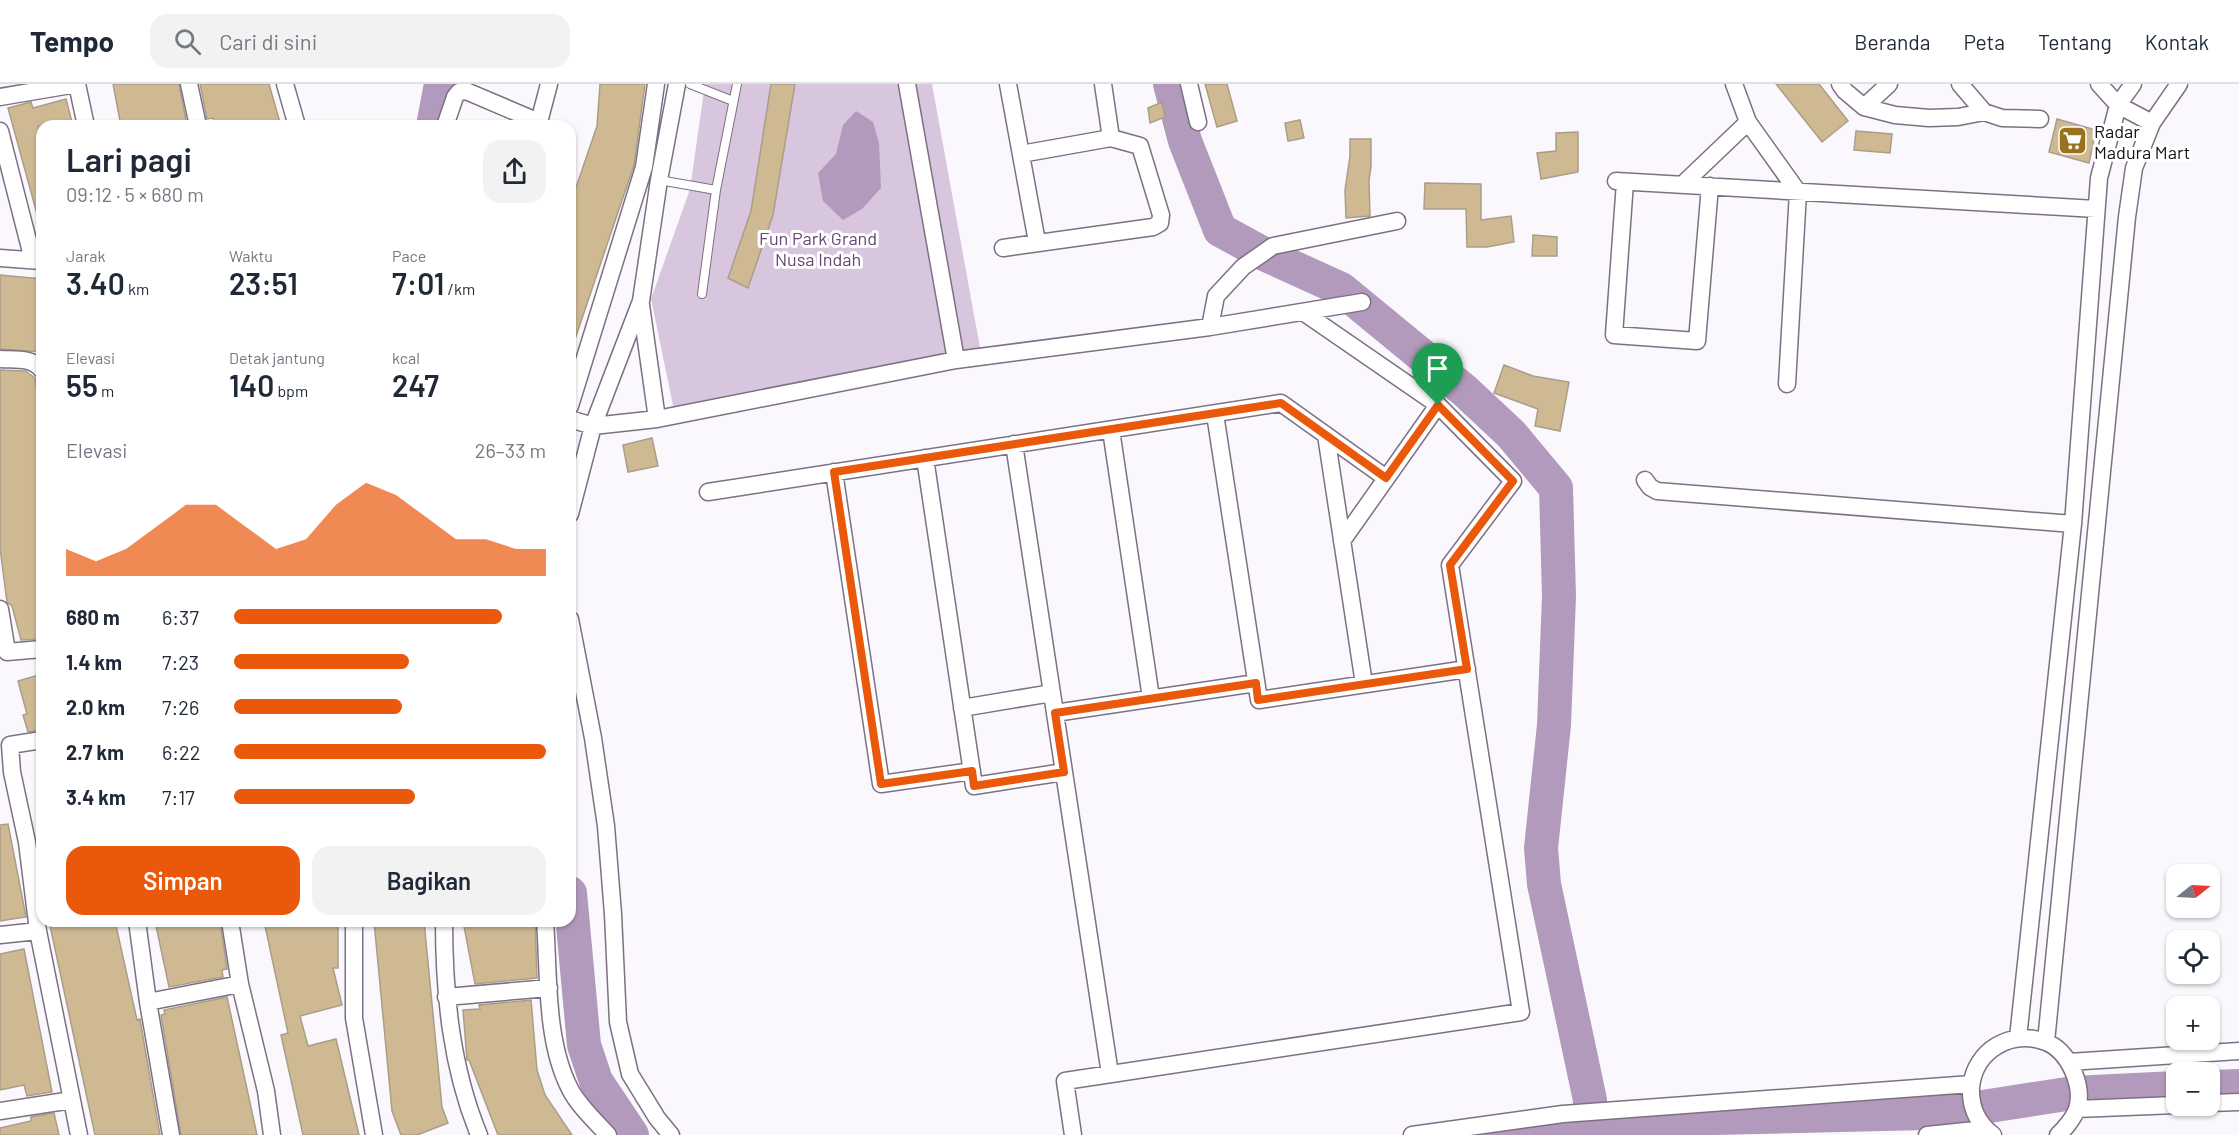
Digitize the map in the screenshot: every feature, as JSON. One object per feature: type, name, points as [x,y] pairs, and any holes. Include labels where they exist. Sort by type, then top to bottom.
[{"type":"street","points":[[0,97],[77,84],[85,120]]},
{"type":"street","points":[[189,84],[197,120]]},
{"type":"street","points":[[285,84],[295,120]]},
{"type":"street","points":[[540,120],[549,84]]},
{"type":"street","points":[[576,387],[644,167],[656,84]]},
{"type":"street","points":[[576,491],[593,426],[641,301],[659,180],[677,84]]},
{"type":"street","points":[[907,84],[956,360]]},
{"type":"street","points":[[1008,84],[1037,242]]},
{"type":"street","points":[[1103,84],[1111,138]]},
{"type":"street","points":[[1189,84],[1198,122]]},
{"type":"street","points":[[1734,84],[1748,122],[1798,192],[1787,384]]},
{"type":"street","points":[[1840,84],[1864,107],[1895,115],[1929,118],[1958,117],[1984,112],[2002,118],[2040,119]]},
{"type":"street","points":[[1864,107],[1889,84]]},
{"type":"street","points":[[1960,84],[1984,112]]},
{"type":"street","points":[[2099,84],[2118,105],[2152,123]]},
{"type":"street","points":[[2018,1038],[2073,524],[2099,178],[2118,105],[2133,84]]},
{"type":"street","points":[[2046,1042],[2127,217],[2134,168],[2152,123],[2179,84]]},
{"type":"street","points":[[447,120],[455,97],[459,92],[466,91],[530,120]]},
{"type":"street","points":[[1682,185],[1748,122]]},
{"type":"street","points":[[0,131],[36,254]]},
{"type":"street","points":[[1003,248],[1153,227],[1160,223],[1161,215],[1140,146],[1111,138],[1021,154]]},
{"type":"street","points":[[1710,186],[1697,341],[1614,335],[1621,181],[1710,186],[1798,192],[2096,209]]},
{"type":"street","points":[[1210,327],[1216,296],[1243,267],[1273,246],[1397,221]]},
{"type":"street","points":[[0,258],[36,261]]},
{"type":"street","points":[[641,301],[657,419]]},
{"type":"street","points":[[576,422],[593,426],[657,419],[956,360],[1210,327],[1362,302]]},
{"type":"street","points":[[1073,1135],[1065,1081],[1521,1012],[1450,565],[1513,481],[1438,405],[1303,312]]},
{"type":"street","points":[[0,359],[29,360],[36,364]]},
{"type":"street","points":[[708,492],[1281,403],[1386,478]]},
{"type":"street","points":[[1342,540],[1438,405]]},
{"type":"street","points":[[1215,414],[1258,700],[1467,669]]},
{"type":"street","points":[[1111,430],[1151,698]]},
{"type":"street","points":[[1326,435],[1364,684]]},
{"type":"street","points":[[1014,444],[1110,1074]]},
{"type":"street","points":[[925,458],[974,786],[1064,772]]},
{"type":"street","points":[[834,472],[881,784],[972,771]]},
{"type":"street","points":[[1645,480],[1657,491],[2073,524]]},
{"type":"street","points":[[0,609],[7,652],[36,650]]},
{"type":"street","points":[[576,650],[593,738],[606,826],[618,1022],[630,1074],[670,1135]]},
{"type":"street","points":[[1055,713],[1256,683]]},
{"type":"street","points":[[962,708],[1052,693]]},
{"type":"street","points":[[36,741],[10,745],[12,772],[34,841],[36,886]]},
{"type":"street","points":[[2045,779],[2073,780]]},
{"type":"street","points":[[38,927],[79,1135]]},
{"type":"street","points":[[138,927],[171,1135]]},
{"type":"street","points":[[232,927],[240,984],[266,1091],[272,1135]]},
{"type":"street","points":[[354,927],[354,1018],[374,1135]]},
{"type":"street","points":[[444,927],[446,997],[456,1066],[479,1135]]},
{"type":"street","points":[[545,927],[553,1037],[560,1065],[571,1091],[608,1135]]},
{"type":"street","points":[[0,935],[38,930]]},
{"type":"street","points":[[148,1002],[240,984]]},
{"type":"street","points":[[446,997],[549,988]]},
{"type":"street","points":[[1927,1135],[1986,1129],[1971,1091],[1977,1065],[1993,1046],[2018,1038],[2046,1042],[2070,1065],[2077,1086],[2077,1105],[2058,1135]]},
{"type":"street","points":[[2070,1065],[2239,1051]]},
{"type":"street","points":[[1412,1135],[1563,1114],[1971,1091]]},
{"type":"street","points":[[0,1111],[72,1100]]},
{"type":"street","points":[[2220,1103],[2239,1102]]},
{"type":"street","points":[[2077,1105],[2166,1105]]},
{"type":"lane","points":[[690,84],[733,101]]},
{"type":"lane","points":[[702,294],[716,190],[737,84]]},
{"type":"lane","points":[[659,180],[716,190]]},
{"type":"green space","name":"Fun Park Grand Nusa Indah","points":[[705,84],[932,84],[983,364],[675,415],[651,299],[690,189]]},
{"type":"shaded area","points":[[856,111],[873,122],[879,143],[881,188],[862,209],[843,220],[823,201],[818,173],[836,154],[843,125]]},
{"type":"building","points":[[113,84],[179,84],[186,120],[120,120]]},
{"type":"building","points":[[200,84],[269,84],[279,120],[214,120],[213,118],[207,119]]},
{"type":"building","points":[[600,84],[645,84],[634,165],[576,336],[576,187],[597,126]]},
{"type":"building","points":[[771,84],[795,84],[773,215],[748,288],[728,278],[751,211]]},
{"type":"building","points":[[1205,84],[1227,84],[1237,121],[1217,127]]},
{"type":"building","points":[[1776,84],[1819,84],[1848,121],[1822,142]]},
{"type":"building","points":[[66,99],[71,120],[36,120],[36,210],[8,108],[31,102],[33,108]]},
{"type":"building","points":[[1162,102],[1165,117],[1150,123],[1148,108]]},
{"type":"building","name":"Radar Madura Mart","points":[[2057,119],[2096,130],[2089,163],[2049,152]]},
{"type":"building","points":[[1300,120],[1304,138],[1288,141],[1285,123]]},
{"type":"building","points":[[1856,131],[1892,134],[1890,153],[1854,150]]},
{"type":"building","points":[[1578,132],[1578,172],[1541,179],[1537,153],[1556,151],[1556,133]]},
{"type":"building","points":[[1350,139],[1371,139],[1370,216],[1346,218],[1345,190]]},
{"type":"building","points":[[1425,183],[1481,184],[1481,220],[1511,216],[1514,242],[1487,247],[1467,247],[1466,209],[1424,209]]},
{"type":"building","points":[[1533,235],[1557,237],[1557,256],[1532,256]]},
{"type":"building","points":[[0,275],[36,278],[36,352],[0,349]]},
{"type":"building","points":[[1504,365],[1533,376],[1569,382],[1560,431],[1535,426],[1538,409],[1494,393]]},
{"type":"building","points":[[0,370],[25,371],[35,378],[36,385],[36,639],[21,640],[12,606],[7,602],[0,548]]},
{"type":"building","points":[[652,438],[658,466],[628,472],[623,445]]},
{"type":"building","points":[[36,676],[36,731],[28,732],[23,715],[27,714],[18,681]]},
{"type":"building","points":[[8,824],[26,917],[0,921],[0,825]]},
{"type":"building","points":[[50,927],[116,927],[137,1020],[140,1019],[160,1135],[95,1135]]},
{"type":"building","points":[[156,927],[221,927],[227,969],[222,970],[223,977],[169,987]]},
{"type":"building","points":[[265,927],[338,927],[338,968],[333,968],[342,1005],[300,1016],[308,1046],[336,1039],[359,1135],[303,1135],[281,1035],[288,1033]]},
{"type":"building","points":[[375,927],[425,927],[442,1107],[448,1123],[417,1135],[401,1135],[392,1111]]},
{"type":"building","points":[[464,927],[535,927],[537,978],[475,984]]},
{"type":"building","points":[[24,949],[52,1092],[27,1096],[24,1085],[0,1090],[0,954]]},
{"type":"building","points":[[227,997],[257,1135],[181,1135],[161,1015],[165,1014],[164,1010]]},
{"type":"building","points":[[531,1000],[537,1070],[545,1095],[572,1135],[498,1135],[469,1060],[467,1060],[463,1010],[480,1009],[479,1005]]},
{"type":"building","points":[[54,1113],[59,1135],[0,1135],[0,1128],[31,1121],[31,1117]]},
{"type":"waterway","points":[[434,120],[441,84]]},
{"type":"waterway","points":[[1170,84],[1185,141],[1220,230],[1264,254],[1341,289],[1465,391],[1511,434],[1556,488],[1559,596],[1554,725],[1541,848],[1544,884],[1590,1100],[1589,1121]]},
{"type":"waterway","points":[[573,927],[584,1045],[596,1081],[632,1135]]},
{"type":"waterway","points":[[2220,1087],[2239,1086]]},
{"type":"waterway","points":[[1501,1135],[1589,1121],[1927,1113],[1970,1109],[2073,1093],[2166,1088]]},
{"type":"place","name":"Radar Madura Mart","points":[[2073,141]]},
{"type":"route","points":[[1281,403],[1386,478],[1438,405],[1513,481],[1450,565],[1467,669],[1258,700],[1256,683],[1055,713],[1064,772],[974,786],[972,771],[881,784],[834,472],[1281,403]]}]
